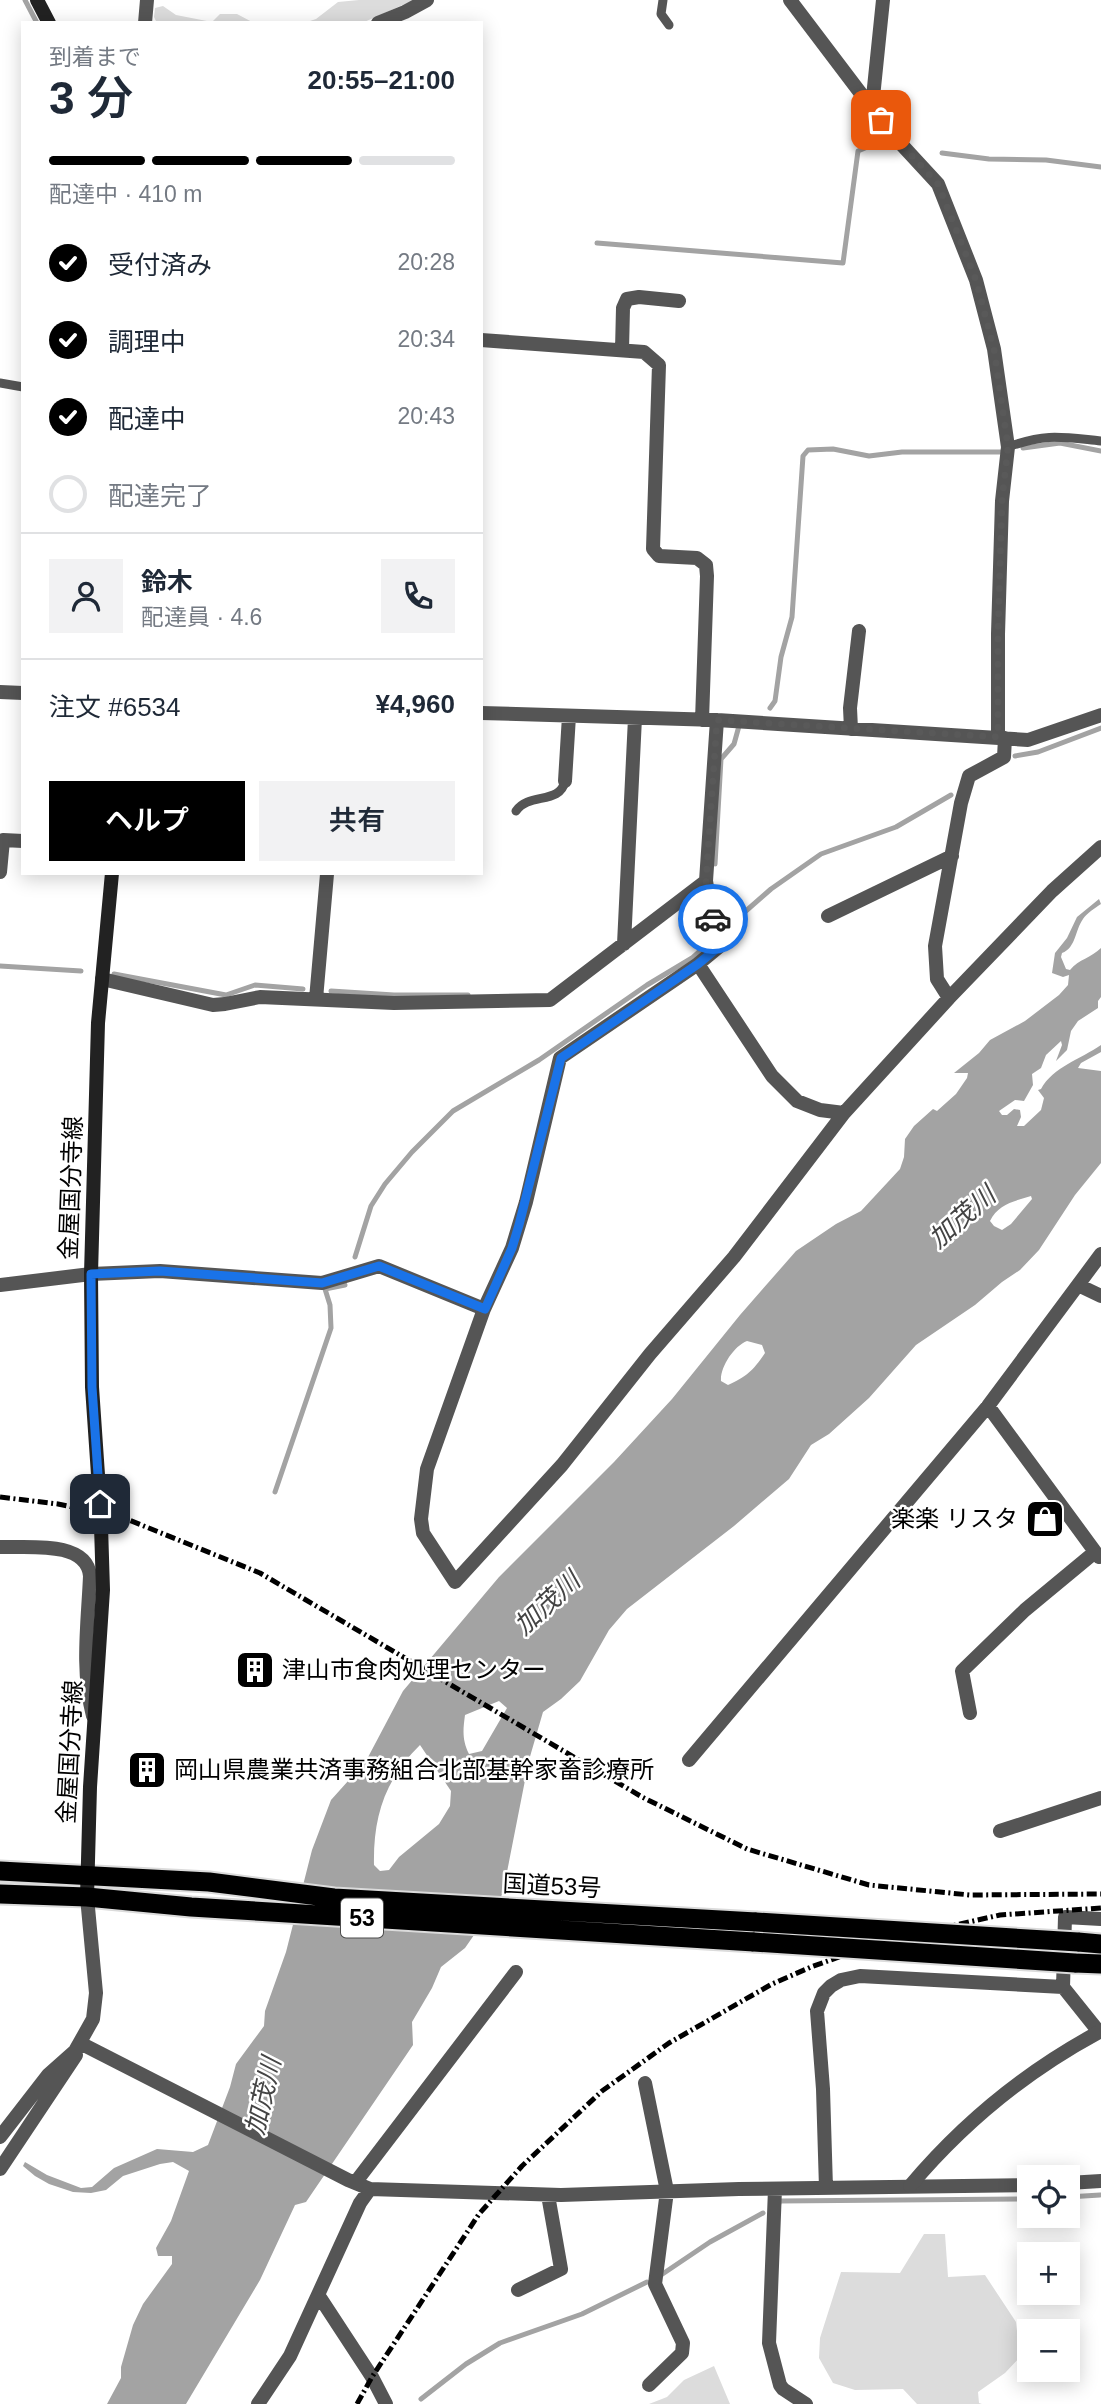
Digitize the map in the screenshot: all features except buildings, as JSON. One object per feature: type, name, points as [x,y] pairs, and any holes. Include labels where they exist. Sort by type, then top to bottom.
[{"type":"highway","name":"国道53号","points":[[0,1871],[209,1882],[334,1898],[1101,1944]]},
{"type":"highway","name":"国道53号","points":[[0,1894],[87,1897],[191,1908],[1101,1964]]},
{"type":"main road","points":[[37,0],[48,21]]},
{"type":"main road","name":"金屋国分寺線","points":[[100,1504],[92,1387],[91,1274],[98,1023],[111,875]]},
{"type":"main road","name":"金屋国分寺線","points":[[87,1897],[94,1720],[103,1590],[101,1526]]},
{"type":"street","points":[[145,21],[147,0]]},
{"type":"street","points":[[383,21],[427,0]]},
{"type":"street","points":[[790,0],[890,132],[938,184],[976,280],[994,349],[1008,447],[1002,500],[998,634],[1004,757],[969,776],[935,946],[937,979],[949,998]]},
{"type":"street","points":[[872,107],[883,0]]},
{"type":"street","points":[[622,350],[623,308],[628,299],[636,297],[679,301]]},
{"type":"street","points":[[483,340],[644,352],[659,365],[653,551],[663,556],[697,558],[704,561],[706,567],[702,720]]},
{"type":"street","points":[[851,729],[850,708],[859,631]]},
{"type":"street","points":[[0,692],[21,693]]},
{"type":"street","points":[[483,713],[717,720],[1028,740],[1101,715]]},
{"type":"street","points":[[565,781],[569,716]]},
{"type":"street","points":[[624,944],[635,718]]},
{"type":"street","points":[[717,720],[706,881],[713,923],[721,945],[698,964],[561,1058],[512,1248],[485,1309],[427,1469],[421,1518],[424,1534],[455,1582],[562,1465],[650,1354],[734,1257],[844,1113],[1052,891],[1101,847]]},
{"type":"street","points":[[0,872],[3,840],[21,841]]},
{"type":"street","points":[[828,916],[952,856]]},
{"type":"street","points":[[316,999],[327,875]]},
{"type":"street","points":[[102,979],[212,1004],[226,1004],[260,996],[394,1003],[550,1000],[706,881]]},
{"type":"street","points":[[698,964],[772,1076],[797,1101],[820,1110],[844,1113]]},
{"type":"street","points":[[689,1760],[988,1406],[1101,1254]]},
{"type":"street","points":[[0,1285],[91,1274],[160,1271],[322,1283],[379,1266],[485,1309]]},
{"type":"street","points":[[1078,1285],[1101,1296]]},
{"type":"street","points":[[970,1713],[962,1671],[1025,1610],[1098,1555],[988,1406]]},
{"type":"street","points":[[0,1547],[69,1551],[81,1556],[88,1564],[90,1576],[86,1682],[94,1720]]},
{"type":"street","points":[[1000,1831],[1101,1798]]},
{"type":"street","points":[[0,2169],[69,2069],[93,2019],[96,2002],[87,1897]]},
{"type":"street","points":[[910,2186],[939,2151],[1002,2096],[1051,2061],[1100,2032],[1063,1987],[1065,1917],[1101,1919]]},
{"type":"street","points":[[351,2182],[516,1972]]},
{"type":"street","points":[[826,2188],[823,2089],[816,2022],[820,2002],[831,1986],[841,1980],[860,1976],[1063,1987]]},
{"type":"street","points":[[80,2043],[351,2182],[370,2189],[548,2195],[1017,2185]]},
{"type":"street","points":[[0,2137],[48,2076],[80,2043]]},
{"type":"street","points":[[645,2083],[667,2191],[655,2284],[683,2343],[682,2353],[649,2385]]},
{"type":"street","points":[[1080,2182],[1101,2181]]},
{"type":"street","points":[[258,2404],[290,2356],[360,2203],[370,2189]]},
{"type":"street","points":[[775,2189],[769,2343],[780,2385],[806,2404]]},
{"type":"street","points":[[518,2290],[561,2269],[548,2195]]},
{"type":"street","points":[[319,2296],[372,2377],[386,2404]]},
{"type":"lane","points":[[663,0],[661,14],[669,25]]},
{"type":"lane","points":[[0,383],[21,387]]},
{"type":"lane","points":[[1008,447],[1041,437],[1059,436],[1101,441]]},
{"type":"lane","points":[[516,811],[526,802],[558,793],[563,789],[565,781]]},
{"type":"shaded area","points":[[414,0],[367,21],[310,21],[338,2]]},
{"type":"shaded area","points":[[163,6],[176,15],[207,21],[156,21],[155,8]]},
{"type":"shaded area","points":[[220,14],[237,14],[250,21],[213,21]]},
{"type":"shaded area","points":[[924,2234],[945,2234],[948,2277],[985,2275],[1016,2322],[1017,2360],[1005,2373],[978,2392],[979,2403],[982,2404],[917,2404],[903,2389],[855,2390],[833,2383],[819,2358],[820,2338],[841,2272],[900,2273]]},
{"type":"shaded area","points":[[714,2366],[730,2404],[649,2404],[667,2397],[684,2380]]},
{"type":"water","name":"加茂川","points":[[1099,899],[1101,904],[1083,919],[1073,943],[1061,957],[1066,969],[1070,970],[1101,948],[1101,997],[1098,1008],[1078,1021],[1071,1031],[1067,1050],[1056,1061],[1061,1041],[1046,1055],[1041,1068],[1032,1074],[1033,1085],[1024,1101],[1015,1100],[999,1111],[1002,1115],[1007,1115],[1014,1109],[1020,1110],[1021,1117],[1017,1126],[1024,1126],[1041,1110],[1044,1098],[1038,1090],[1046,1081],[1060,1069],[1101,1045],[1101,1052],[1081,1063],[1078,1068],[1101,1071],[1101,1163],[1075,1195],[1039,1250],[1020,1270],[916,1345],[869,1398],[829,1434],[811,1445],[789,1479],[734,1526],[627,1609],[609,1630],[580,1681],[543,1712],[529,1760],[506,1877],[506,1889],[465,1948],[441,1967],[412,2022],[413,2045],[306,2202],[295,2205],[260,2280],[186,2404],[107,2404],[121,2378],[121,2367],[133,2325],[143,2304],[172,2264],[172,2256],[158,2256],[156,2248],[171,2221],[189,2171],[173,2162],[160,2164],[123,2176],[106,2190],[91,2193],[73,2192],[49,2184],[23,2166],[25,2162],[47,2175],[81,2188],[92,2187],[114,2168],[157,2149],[193,2152],[208,2145],[236,2064],[264,2026],[265,2011],[286,1952],[312,1850],[331,1800],[366,1761],[403,1691],[499,1577],[614,1462],[672,1399],[796,1251],[861,1211],[900,1169],[905,1139],[914,1126],[956,1094],[968,1073],[954,1073],[979,1053],[990,1040],[1025,1021],[1068,985],[1069,975],[1063,977],[1052,973],[1055,953],[1067,938],[1077,917]],"holes":[[[1031,1196],[1032,1199],[1011,1224],[1002,1230],[994,1226],[990,1221],[993,1215],[1013,1202]],[[747,1341],[762,1345],[765,1353],[749,1372],[728,1385],[721,1381],[721,1375],[733,1352]],[[499,1701],[507,1708],[482,1751],[469,1754],[464,1735],[465,1715]],[[420,1745],[451,1791],[450,1806],[439,1824],[399,1857],[389,1870],[380,1871],[374,1865],[379,1815],[390,1785]]]},
{"type":"waterway","points":[[25,0],[36,21]]},
{"type":"waterway","points":[[597,243],[843,263],[858,151],[879,142]]},
{"type":"waterway","points":[[942,153],[989,159],[1046,160],[1101,167]]},
{"type":"waterway","points":[[1023,448],[1060,443],[1101,451]]},
{"type":"waterway","points":[[770,708],[775,701],[781,657],[792,617],[803,456],[808,450],[833,449],[869,456],[902,452],[1002,452]]},
{"type":"waterway","points":[[715,864],[721,759],[734,744],[739,726]]},
{"type":"waterway","points":[[1015,756],[1038,752],[1101,728]]},
{"type":"waterway","points":[[723,931],[771,889],[821,854],[896,827],[951,795]]},
{"type":"waterway","points":[[355,1257],[371,1206],[385,1184],[453,1111],[539,1060],[647,985],[692,958],[713,939]]},
{"type":"waterway","points":[[0,966],[81,971]]},
{"type":"waterway","points":[[114,974],[226,995],[255,985],[303,989]]},
{"type":"waterway","points":[[331,991],[394,995],[468,995]]},
{"type":"waterway","points":[[275,1492],[331,1328],[330,1305],[325,1289],[345,1285]]},
{"type":"waterway","points":[[1080,2196],[1100,2195]]},
{"type":"waterway","points":[[779,2203],[1017,2199]]},
{"type":"waterway","points":[[661,2275],[710,2242],[763,2213]]},
{"type":"waterway","points":[[421,2399],[466,2364],[500,2343],[582,2314],[647,2282]]},
{"type":"railway","points":[[0,1497],[58,1504],[124,1518],[260,1573],[642,1797],[747,1849],[869,1885],[970,1895],[1101,1894]]},
{"type":"railway","points":[[357,2404],[479,2214],[522,2166],[602,2091],[669,2043],[772,1984],[853,1952],[1000,1915],[1101,1908]]},
{"type":"way so far","points":[[713,919],[706,881],[717,720],[998,737],[1002,500],[1008,447],[994,349],[976,280],[938,184],[881,120]]},
{"type":"place","name":"楽楽 リスタ","points":[[1045,1519]]},
{"type":"place","name":"津山市食肉処理センター","points":[[255,1670]]},
{"type":"place","name":"岡山県農業共済事務組合北部基幹家畜診療所","points":[[147,1770]]},
{"type":"route","points":[[100,1504],[92,1387],[91,1274],[160,1271],[322,1283],[379,1266],[485,1309],[512,1248],[526,1202],[561,1058],[698,964],[721,945],[713,919]]}]
